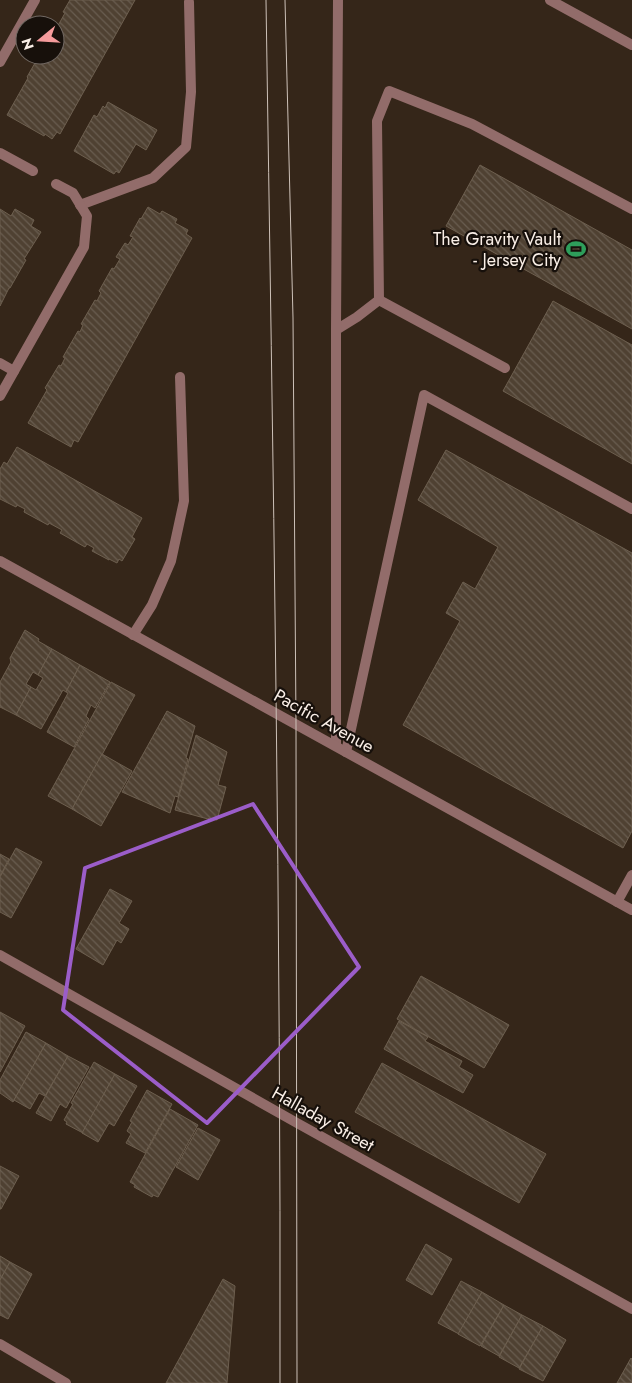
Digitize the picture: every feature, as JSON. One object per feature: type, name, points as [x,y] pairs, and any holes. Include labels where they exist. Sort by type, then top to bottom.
[{"type":"street","points":[[0,62],[35,0]]},
{"type":"street","points":[[336,746],[338,0]]},
{"type":"street","points":[[550,0],[632,45]]},
{"type":"street","points":[[80,205],[154,178],[186,147],[190,92],[189,2]]},
{"type":"street","points":[[379,300],[378,122],[389,91],[472,124],[632,209]]},
{"type":"street","points":[[0,153],[33,171]]},
{"type":"street","points":[[0,396],[84,247],[87,216],[73,193],[56,184]]},
{"type":"street","points":[[336,330],[358,317],[379,300]]},
{"type":"street","points":[[379,300],[505,368]]},
{"type":"street","points":[[0,363],[14,371]]},
{"type":"street","points":[[134,635],[152,605],[171,561],[184,501],[180,377]]},
{"type":"street","points":[[346,752],[424,395],[632,509]]},
{"type":"street","name":"Pacific Avenue","points":[[0,561],[632,910]]},
{"type":"street","points":[[617,902],[632,875]]},
{"type":"street","name":"Halladay Street","points":[[0,956],[632,1309]]},
{"type":"street","points":[[0,1344],[66,1383]]},
{"type":"highlighted area","points":[[253,804],[359,967],[207,1123],[63,1010],[85,868]]},
{"type":"building","points":[[70,0],[135,0],[60,134],[57,132],[52,139],[7,115],[34,65],[65,65],[65,13],[63,12]]},
{"type":"building","points":[[108,102],[157,130],[146,150],[136,144],[119,173],[116,171],[114,174],[74,151],[94,115],[97,117],[103,106],[105,108]]},
{"type":"building","points":[[480,165],[632,250],[632,329],[446,226]]},
{"type":"building","points":[[148,207],[160,214],[162,211],[177,219],[175,223],[188,230],[186,234],[192,238],[78,442],[74,440],[71,447],[28,423],[47,390],[45,388],[59,365],[61,366],[65,358],[63,357],[78,331],[80,332],[83,325],[81,324],[95,300],[97,301],[101,293],[99,291],[112,268],[114,269],[120,259],[116,257],[125,243],[128,245],[133,237],[130,236]]},
{"type":"building","points":[[0,209],[11,216],[15,209],[34,220],[31,226],[41,232],[24,259],[26,260],[0,306]]},
{"type":"building","points":[[553,301],[632,345],[632,464],[503,391]]},
{"type":"building","points":[[17,447],[142,518],[132,537],[135,539],[122,561],[119,559],[117,563],[109,560],[92,551],[94,548],[87,544],[85,547],[60,533],[62,530],[24,512],[25,509],[0,499],[0,469],[4,462],[7,464]]},
{"type":"building","points":[[446,450],[632,553],[632,831],[623,848],[403,725],[460,621],[446,613],[463,582],[475,589],[498,547],[418,500]]},
{"type":"building","points":[[25,630],[39,639],[38,641],[52,649],[38,675],[33,672],[26,684],[31,687],[16,715],[0,707],[0,682]]},
{"type":"building","points":[[52,649],[80,665],[66,692],[63,690],[41,729],[16,715],[31,687],[36,690],[43,678],[38,675]]},
{"type":"building","points":[[80,665],[110,682],[95,708],[91,705],[86,716],[89,719],[74,747],[47,732],[68,693],[66,692]]},
{"type":"building","points":[[111,682],[135,695],[72,809],[48,796]]},
{"type":"building","points":[[167,711],[195,726],[178,797],[175,796],[170,813],[122,792]]},
{"type":"building","points":[[196,735],[227,752],[218,785],[226,787],[217,820],[175,810]]},
{"type":"building","points":[[102,754],[132,771],[101,826],[72,809]]},
{"type":"building","points":[[16,848],[42,862],[11,918],[0,912],[0,877]]},
{"type":"building","points":[[0,854],[9,859],[0,876]]},
{"type":"building","points":[[110,889],[132,901],[119,923],[129,929],[121,943],[117,940],[103,965],[76,949]]},
{"type":"building","points":[[421,976],[509,1025],[484,1068],[397,1019]]},
{"type":"building","points":[[0,1012],[25,1026],[0,1072]]},
{"type":"building","points":[[399,1021],[428,1037],[425,1041],[462,1061],[459,1067],[473,1075],[463,1093],[384,1049]]},
{"type":"building","points":[[26,1032],[46,1043],[13,1102],[0,1093],[0,1080]]},
{"type":"building","points":[[46,1043],[68,1056],[45,1096],[39,1093],[30,1109],[14,1100]]},
{"type":"building","points":[[68,1056],[89,1067],[66,1108],[60,1104],[51,1121],[36,1113]]},
{"type":"building","points":[[94,1062],[115,1074],[83,1133],[66,1124],[67,1122],[64,1120],[73,1104],[71,1103]]},
{"type":"building","points":[[382,1063],[546,1154],[519,1203],[355,1112]]},
{"type":"building","points":[[115,1074],[137,1086],[114,1126],[109,1123],[98,1142],[82,1133]]},
{"type":"building","points":[[147,1090],[172,1104],[145,1153],[126,1143],[131,1134],[127,1131],[132,1122],[130,1121]]},
{"type":"building","points":[[170,1109],[198,1125],[158,1197],[153,1195],[152,1197],[134,1187],[135,1185],[130,1182]]},
{"type":"building","points":[[198,1128],[220,1140],[198,1180],[176,1167]]},
{"type":"building","points":[[0,1166],[19,1176],[1,1209],[0,1209]]},
{"type":"building","points":[[426,1244],[452,1259],[432,1295],[406,1280]]},
{"type":"building","points":[[0,1256],[10,1262],[0,1280]]},
{"type":"building","points":[[10,1262],[32,1274],[8,1319],[0,1315],[0,1280]]},
{"type":"building","points":[[223,1279],[235,1286],[227,1383],[166,1383]]},
{"type":"building","points":[[461,1281],[482,1292],[459,1334],[438,1323]]},
{"type":"building","points":[[482,1292],[504,1305],[480,1346],[458,1334]]},
{"type":"building","points":[[504,1305],[522,1315],[499,1356],[481,1346]]},
{"type":"building","points":[[522,1315],[543,1326],[519,1368],[499,1357]]},
{"type":"building","points":[[543,1326],[566,1340],[543,1381],[519,1369]]},
{"type":"building","points":[[631,1358],[632,1383],[617,1383]]},
{"type":"tram line","points":[[266,0],[278,864],[280,1383]]},
{"type":"tram line","points":[[285,0],[293,318],[297,1383]]},
{"type":"place","name":"The Gravity Vault - Jersey City","points":[[576,249]]}]
